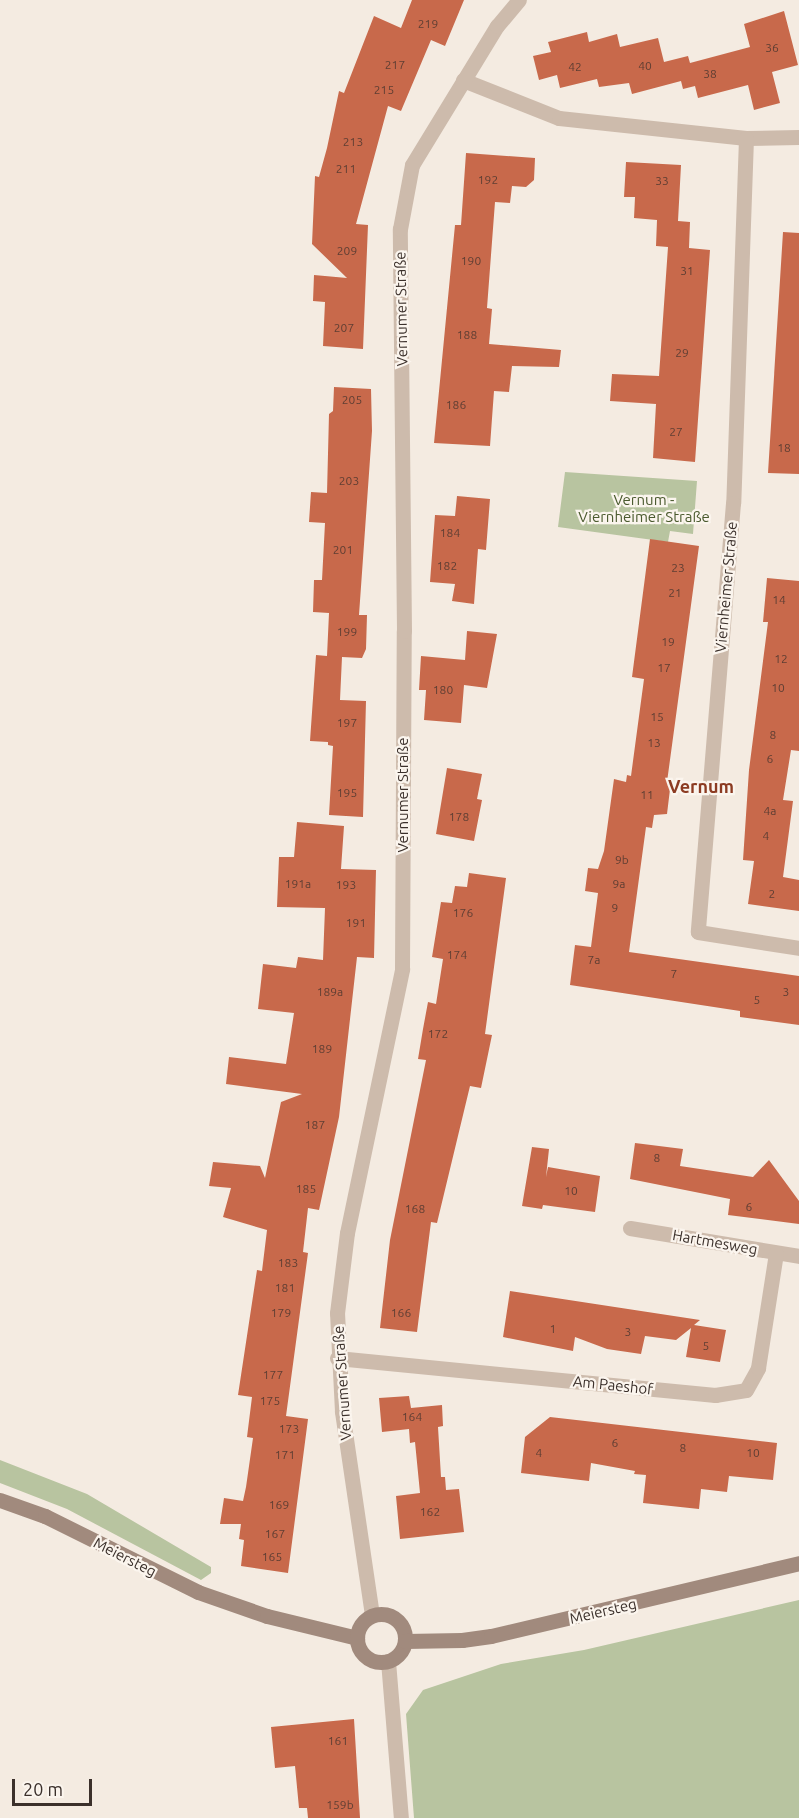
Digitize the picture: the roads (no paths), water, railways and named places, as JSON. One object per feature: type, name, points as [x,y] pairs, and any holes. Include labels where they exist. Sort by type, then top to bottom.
[{"type":"street","name":"Vernumer Straße","points":[[372,1615],[337,1358],[337,1312],[347,1233],[402,969],[404,619],[400,229],[412,165],[496,26],[519,0]]},
{"type":"street","points":[[463,80],[559,118],[746,138],[799,137]]},
{"type":"street","name":"Viernheimer Straße","points":[[746,138],[733,503],[698,932],[799,948]]},
{"type":"street","name":"Hartmesweg","points":[[630,1228],[799,1256]]},
{"type":"street","name":"Am Paeshof","points":[[337,1358],[715,1395],[746,1390],[758,1368],[776,1253]]},
{"type":"street","name":"Meiersteg","points":[[0,1500],[45,1516],[198,1592],[267,1616],[357,1638]]},
{"type":"street","name":"Meiersteg","points":[[405,1641],[462,1640],[491,1636],[799,1563]]},
{"type":"street","points":[[382,1613],[400,1622],[405,1641],[396,1657],[388,1661],[379,1662],[364,1655],[357,1638],[358,1628],[372,1615],[382,1613]]},
{"type":"street","points":[[388,1661],[401,1818]]},
{"type":"district","name":"Vernum","points":[[701,786]]},
{"type":"park label","name":"Vernum - Viernheimer Straße","points":[[644,508]]}]
